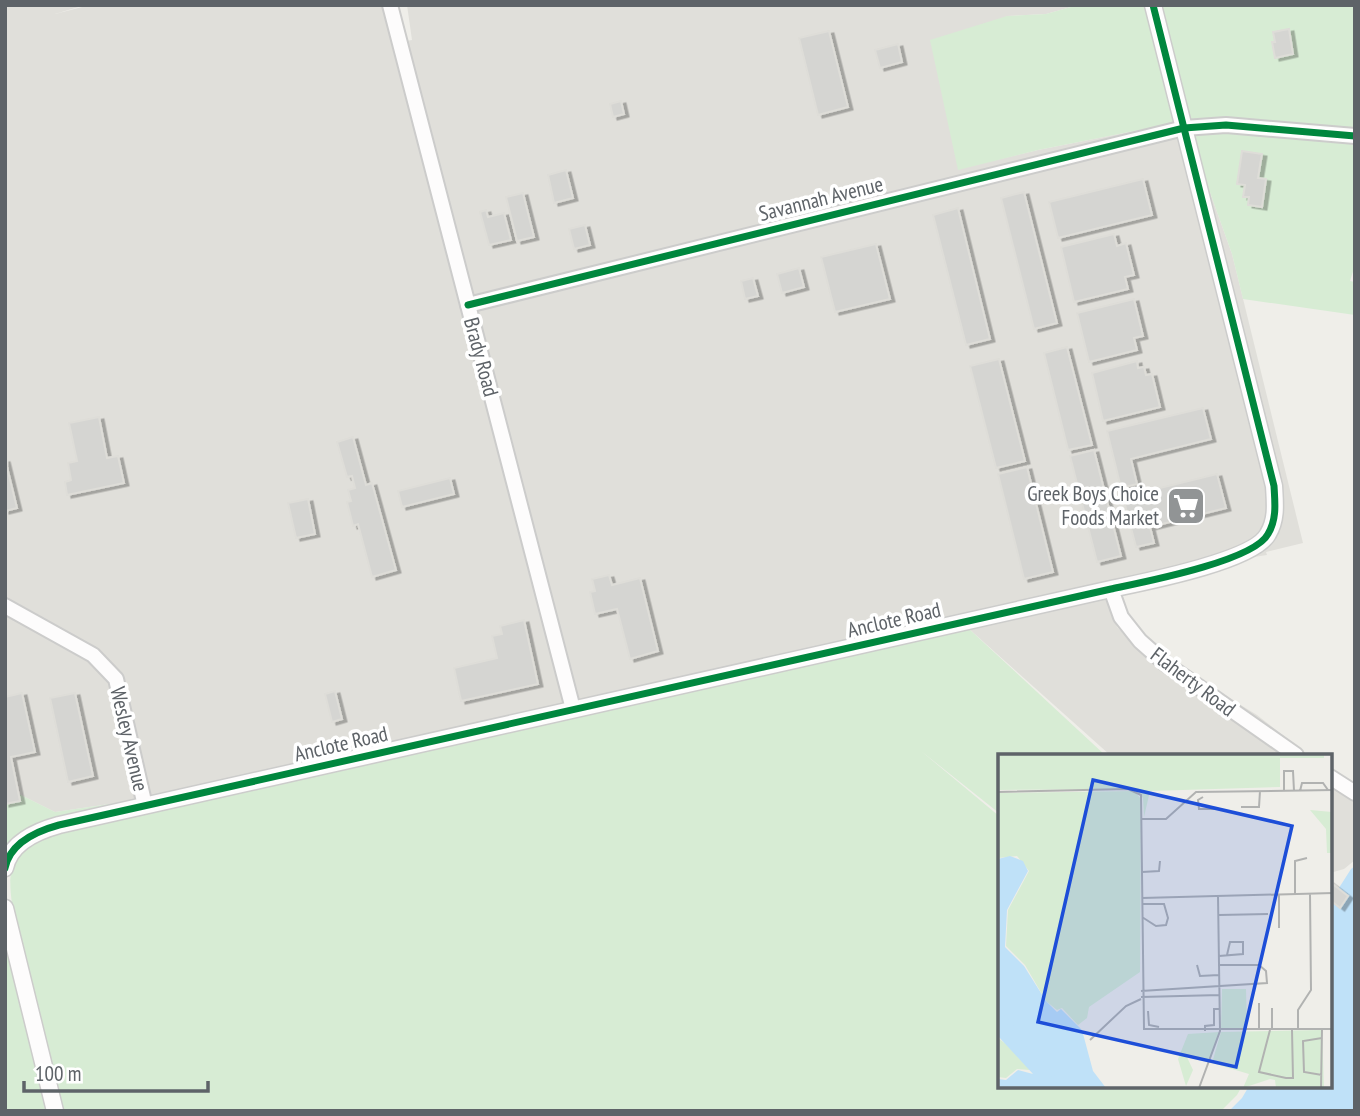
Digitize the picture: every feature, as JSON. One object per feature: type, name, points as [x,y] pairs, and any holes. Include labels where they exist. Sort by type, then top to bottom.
[{"type":"street","name":"Brady Road","points":[[390,5],[573,709]]},
{"type":"street","name":"Anclote Road","points":[[5,868],[7,860],[20,843],[38,831],[59,825],[1111,590],[1223,562],[1247,551],[1267,537],[1275,518],[1274,486],[1153,5]]},
{"type":"street","name":"Savannah Avenue","points":[[468,305],[1184,128],[1226,125],[1355,136]]},
{"type":"street","name":"Flaherty Road","points":[[1111,590],[1122,617],[1140,641],[1166,664],[1295,754]]},
{"type":"street","name":"Wesley Avenue","points":[[5,606],[93,655],[116,679],[145,806]]},
{"type":"street","points":[[1332,778],[1355,793]]},
{"type":"street","points":[[5,908],[55,1111]]},
{"type":"shaded area","points":[[5,5],[85,5],[55,14],[90,5],[382,5],[564,705],[151,798],[122,674],[97,650],[5,598]]},
{"type":"shaded area","points":[[407,5],[1078,5],[1046,14],[1007,16],[958,169],[1175,123],[473,297],[406,41],[412,40]]},
{"type":"shaded area","points":[[1178,136],[1267,487],[1268,517],[1261,533],[1221,556],[578,702],[476,309]]},
{"type":"shaded area","points":[[1201,167],[1232,254],[1303,543],[1266,552],[1267,555],[1247,558],[1274,539],[1282,518],[1282,486]]},
{"type":"shaded area","points":[[1106,597],[1117,627],[1138,649],[1149,649],[1257,715],[1307,754],[1109,754],[968,628]]},
{"type":"shaded area","points":[[5,614],[89,660],[110,682],[137,800],[55,812],[19,794],[5,797]]},
{"type":"shaded area","points":[[1332,775],[1355,792],[1355,860],[1344,869],[1332,872]]},
{"type":"green space","points":[[1078,5],[1145,5],[1175,123],[1038,150],[958,170],[930,40],[1007,16],[1046,14]]},
{"type":"green space","points":[[1160,5],[1355,5],[1355,130],[1189,121]]},
{"type":"green space","points":[[1226,131],[1355,142],[1355,265],[1350,281],[1355,282],[1355,315],[1243,299],[1232,254],[1192,134]]},
{"type":"green space","points":[[968,628],[1104,754],[998,754],[998,812],[921,751],[998,815],[998,1088],[1241,1088],[1221,1111],[62,1111],[14,917],[10,880],[15,862],[41,837]]},
{"type":"green space","points":[[19,794],[55,812],[137,800],[5,851],[5,797]]},
{"type":"green space","points":[[5,941],[48,1111],[5,1111]]},
{"type":"water","points":[[1355,866],[1355,1111],[1229,1111],[1248,1088],[1332,1088],[1332,899]]},
{"type":"building","points":[[1289,29],[1293,54],[1275,58],[1273,32]]},
{"type":"building","points":[[829,31],[848,107],[818,115],[799,38]]},
{"type":"building","points":[[898,44],[902,62],[880,68],[875,50]]},
{"type":"building","points":[[621,101],[624,114],[613,117],[610,104]]},
{"type":"building","points":[[1242,151],[1262,154],[1258,178],[1266,179],[1262,207],[1248,205],[1249,197],[1243,197],[1245,185],[1237,184]]},
{"type":"building","points":[[566,170],[573,198],[554,203],[548,175]]},
{"type":"building","points":[[1143,179],[1152,215],[1058,238],[1049,202]]},
{"type":"building","points":[[1024,192],[1057,323],[1034,329],[1001,198]]},
{"type":"building","points":[[523,193],[534,237],[517,241],[506,197]]},
{"type":"building","points":[[958,208],[990,339],[966,345],[933,215]]},
{"type":"building","points":[[486,210],[488,217],[504,213],[511,240],[489,245],[480,212]]},
{"type":"building","points":[[585,225],[590,245],[574,249],[569,229]]},
{"type":"building","points":[[1114,234],[1117,246],[1126,243],[1134,275],[1125,277],[1128,289],[1074,302],[1061,247]]},
{"type":"building","points":[[876,244],[890,299],[835,312],[821,257]]},
{"type":"building","points":[[799,268],[804,287],[782,293],[777,274]]},
{"type":"building","points":[[753,278],[758,296],[745,299],[741,281]]},
{"type":"building","points":[[1134,299],[1143,336],[1134,338],[1137,350],[1089,362],[1077,313]]},
{"type":"building","points":[[1067,347],[1092,445],[1068,450],[1044,353]]},
{"type":"building","points":[[999,359],[1025,461],[996,468],[970,366]]},
{"type":"building","points":[[1137,361],[1138,368],[1144,367],[1146,375],[1152,374],[1160,407],[1103,421],[1092,373]]},
{"type":"building","points":[[1203,408],[1211,439],[1131,459],[1137,484],[1121,488],[1107,431]]},
{"type":"building","points":[[99,417],[107,458],[118,456],[124,483],[67,495],[65,482],[71,480],[68,463],[77,461],[69,423]]},
{"type":"building","points":[[353,437],[366,485],[372,483],[396,570],[372,577],[358,524],[353,526],[347,502],[351,501],[348,490],[355,488],[352,476],[347,477],[337,442]]},
{"type":"building","points":[[1094,450],[1121,556],[1097,562],[1070,456]]},
{"type":"building","points":[[5,459],[17,508],[5,511]]},
{"type":"building","points":[[1027,467],[1053,572],[1024,579],[998,474]]},
{"type":"building","points":[[1217,474],[1226,508],[1150,527],[1154,543],[1136,547],[1123,497]]},
{"type":"building","points":[[450,478],[454,494],[402,507],[398,491]]},
{"type":"building","points":[[308,499],[315,534],[296,538],[288,503]]},
{"type":"building","points":[[609,575],[612,585],[640,578],[658,651],[630,659],[617,609],[595,614],[590,592],[595,591],[592,579]]},
{"type":"building","points":[[524,620],[538,684],[461,701],[454,668],[497,658],[492,636],[502,634],[500,626]]},
{"type":"building","points":[[335,691],[342,719],[332,722],[325,694]]},
{"type":"building","points":[[22,693],[35,752],[11,757],[20,801],[5,804],[5,697]]},
{"type":"building","points":[[75,693],[93,776],[68,782],[50,698]]},
{"type":"building","points":[[1332,884],[1348,896],[1340,908],[1332,902]]},
{"type":"cycle path","points":[[5,868],[18,845],[59,825],[1171,576],[1221,561],[1259,544],[1273,523],[1274,486],[1153,5]]},
{"type":"cycle path","points":[[468,305],[1184,128],[1226,125],[1355,136]]},
{"type":"place","name":"Greek Boys Choice Foods Market","points":[[1186,506]]}]
